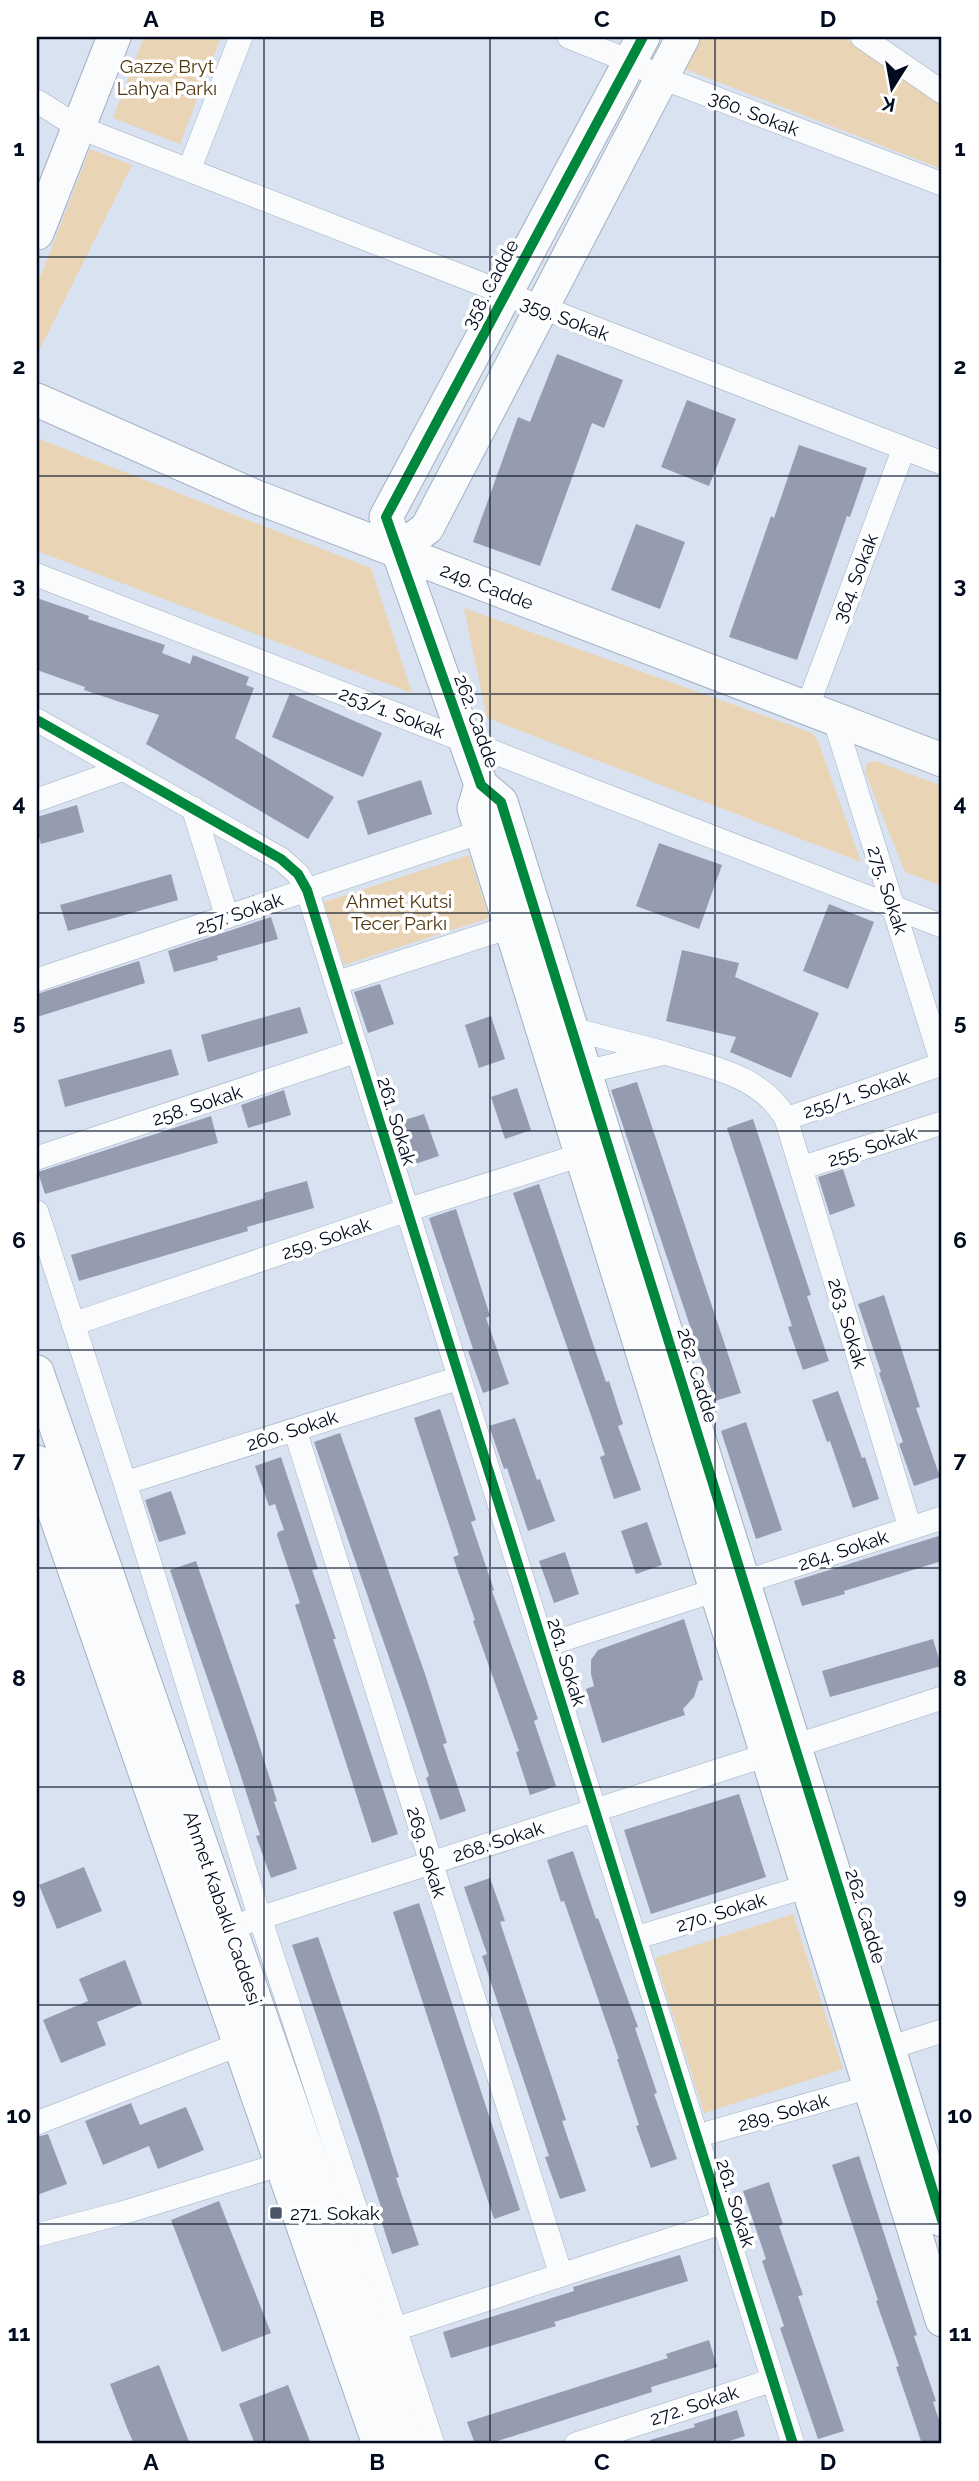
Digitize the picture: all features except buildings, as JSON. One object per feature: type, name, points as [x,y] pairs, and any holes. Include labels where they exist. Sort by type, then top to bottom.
[{"type":"street","points":[[37,233],[114,37]]},
{"type":"street","points":[[189,170],[241,37]]},
{"type":"street","name":"360. Sokak","points":[[569,37],[636,49],[660,78],[942,184]]},
{"type":"street","points":[[397,551],[427,528],[683,37]]},
{"type":"street","points":[[862,37],[942,92]]},
{"type":"street","name":"358. Cadde","points":[[397,551],[386,517],[636,49]]},
{"type":"street","name":"359. Sokak","points":[[37,101],[78,127],[942,463]]},
{"type":"street","name":"249. Cadde","points":[[37,400],[254,496],[942,760]]},
{"type":"street","name":"364. Sokak","points":[[820,713],[904,448]]},
{"type":"street","name":"262. Cadde","points":[[397,551],[481,785],[501,802],[585,1072],[730,1586],[781,1750],[889,2048],[942,2220]]},
{"type":"street","name":"253/1. Sokak","points":[[37,575],[942,926]]},
{"type":"street","name":"275. Sokak","points":[[820,713],[894,908],[942,1063]]},
{"type":"street","points":[[37,720],[281,859],[298,874],[307,890]]},
{"type":"street","points":[[37,800],[124,769]]},
{"type":"street","name":"262. Cadde","points":[[481,785],[474,808],[510,927],[581,1155],[730,1586]]},
{"type":"street","points":[[193,808],[227,917]]},
{"type":"street","name":"257. Sokak","points":[[37,981],[481,832]]},
{"type":"street","name":"261. Sokak","points":[[307,890],[793,2444]]},
{"type":"street","points":[[336,983],[510,927]]},
{"type":"street","name":"255/1. Sokak","points":[[572,1028],[733,1074],[767,1093],[786,1119],[942,1063]]},
{"type":"street","name":"258. Sokak","points":[[37,1158],[357,1051]]},
{"type":"street","points":[[585,1072],[665,1053]]},
{"type":"street","name":"263. Sokak","points":[[786,1119],[910,1528]]},
{"type":"street","name":"255. Sokak","points":[[801,1168],[942,1123]]},
{"type":"street","name":"259. Sokak","points":[[73,1324],[407,1210],[581,1155]]},
{"type":"street","points":[[37,1212],[125,1483],[245,1923],[396,2329],[433,2444]]},
{"type":"street","name":"Ahmet Kabaklı Caddesi","points":[[37,1372],[245,1923],[409,2444]]},
{"type":"street","name":"260. Sokak","points":[[125,1483],[459,1378]]},
{"type":"street","name":"269. Sokak","points":[[295,1430],[561,2275]]},
{"type":"street","name":"Ahmet Kabaklı Caddesi","points":[[37,1462],[379,2444]]},
{"type":"street","name":"264. Sokak","points":[[543,1646],[942,1518]]},
{"type":"street","name":"268. Sokak","points":[[245,1923],[942,1698]]},
{"type":"street","name":"262. Cadde","points":[[781,1750],[808,1886],[942,2320]]},
{"type":"street","name":"270. Sokak","points":[[635,1938],[808,1886]]},
{"type":"street","points":[[889,2048],[942,2031]]},
{"type":"street","points":[[37,2123],[240,2044]]},
{"type":"street","name":"289. Sokak","points":[[697,2136],[870,2087]]},
{"type":"street","points":[[37,2235],[122,2213],[282,2164]]},
{"type":"street","points":[[396,2329],[724,2222]]},
{"type":"street","name":"272. Sokak","points":[[576,2444],[773,2380]]},
{"type":"green space","name":"Gazze Bryt Lahya Parkı","points":[[144,37],[221,37],[180,144],[113,118]]},
{"type":"green space","points":[[696,37],[843,37],[942,103],[942,169],[680,67]]},
{"type":"green space","name":"Gazze Bryt Lahya Parkı","points":[[90,149],[132,165],[37,355],[37,285]]},
{"type":"green space","points":[[37,438],[371,568],[412,693],[37,551]]},
{"type":"green space","points":[[464,608],[812,733],[818,741],[861,862],[487,718]]},
{"type":"green space","points":[[875,761],[942,786],[942,886],[905,872],[865,772],[867,763]]},
{"type":"green space","name":"Ahmet Kutsi Tecer Parkı","points":[[469,855],[489,918],[344,965],[324,902]]},
{"type":"green space","points":[[793,1914],[843,2069],[704,2113],[655,1958]]},
{"type":"cycle path","points":[[643,37],[386,517],[481,785],[501,802],[942,2220]]},
{"type":"cycle path","points":[[37,720],[281,859],[298,874],[307,890],[793,2444]]},
{"type":"place","name":"271. Sokak","points":[[276,2213]]}]
